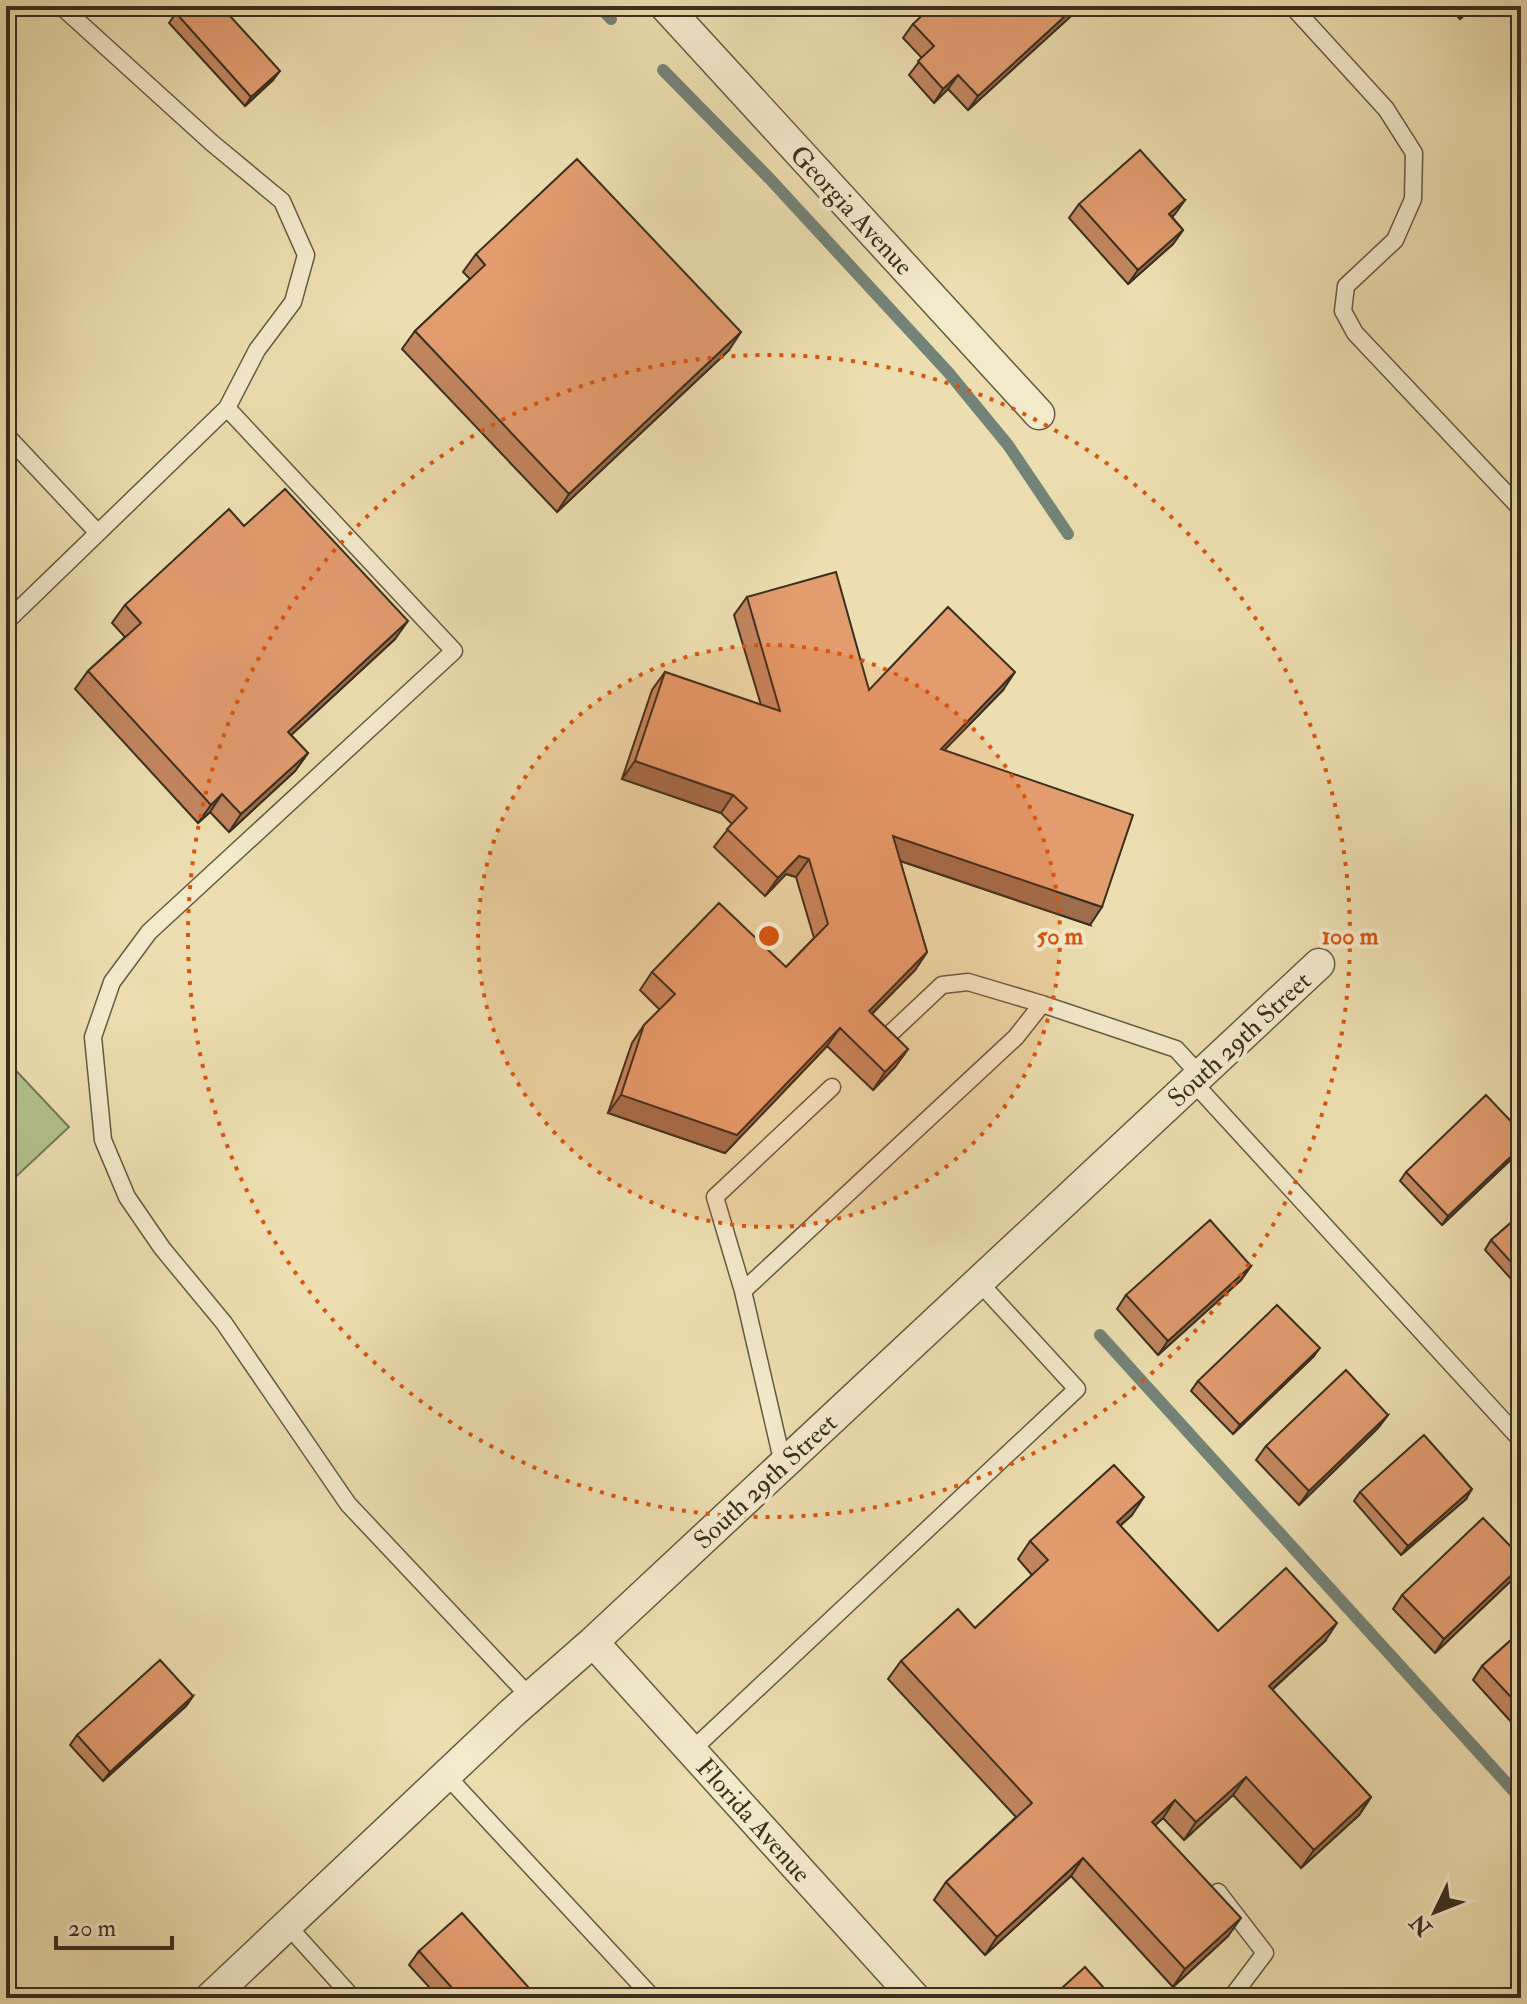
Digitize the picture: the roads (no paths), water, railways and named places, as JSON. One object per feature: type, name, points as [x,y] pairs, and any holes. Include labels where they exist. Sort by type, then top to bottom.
[{"type":"street","name":"Georgia Avenue","points":[[665,6],[1039,414]]},
{"type":"street","name":"South 29th Street","points":[[210,1998],[1319,964]]},
{"type":"street","name":"Florida Avenue","points":[[593,1642],[915,1998]]},
{"type":"lane","points":[[6,622],[227,408],[257,350],[293,302],[306,255],[282,201],[200,133],[61,6]]},
{"type":"lane","points":[[1292,6],[1386,109],[1414,153],[1413,199],[1395,240],[1346,286],[1343,311],[1355,333],[1521,509]]},
{"type":"lane","points":[[227,408],[454,651],[149,932],[112,982],[93,1037],[103,1140],[127,1197],[162,1248],[224,1323],[348,1504],[530,1697]]},
{"type":"lane","points":[[6,435],[98,533]]},
{"type":"lane","points":[[892,1032],[942,985],[968,982],[1176,1049],[1196,1079],[1521,1440]]},
{"type":"lane","points":[[743,1291],[1016,1037],[1042,1004]]},
{"type":"lane","points":[[783,1464],[743,1291],[715,1197],[832,1087]]},
{"type":"lane","points":[[691,1751],[1077,1389],[979,1282]]},
{"type":"lane","points":[[446,1775],[653,1998]]},
{"type":"lane","points":[[1218,1892],[1265,1953],[1231,1998]]},
{"type":"lane","points":[[287,1925],[353,1998]]},
{"type":"waterway","points":[[599,6],[611,19]]},
{"type":"waterway","points":[[663,70],[769,178],[948,372],[1008,445],[1068,534]]},
{"type":"waterway","points":[[1100,1335],[1521,1799]]}]
